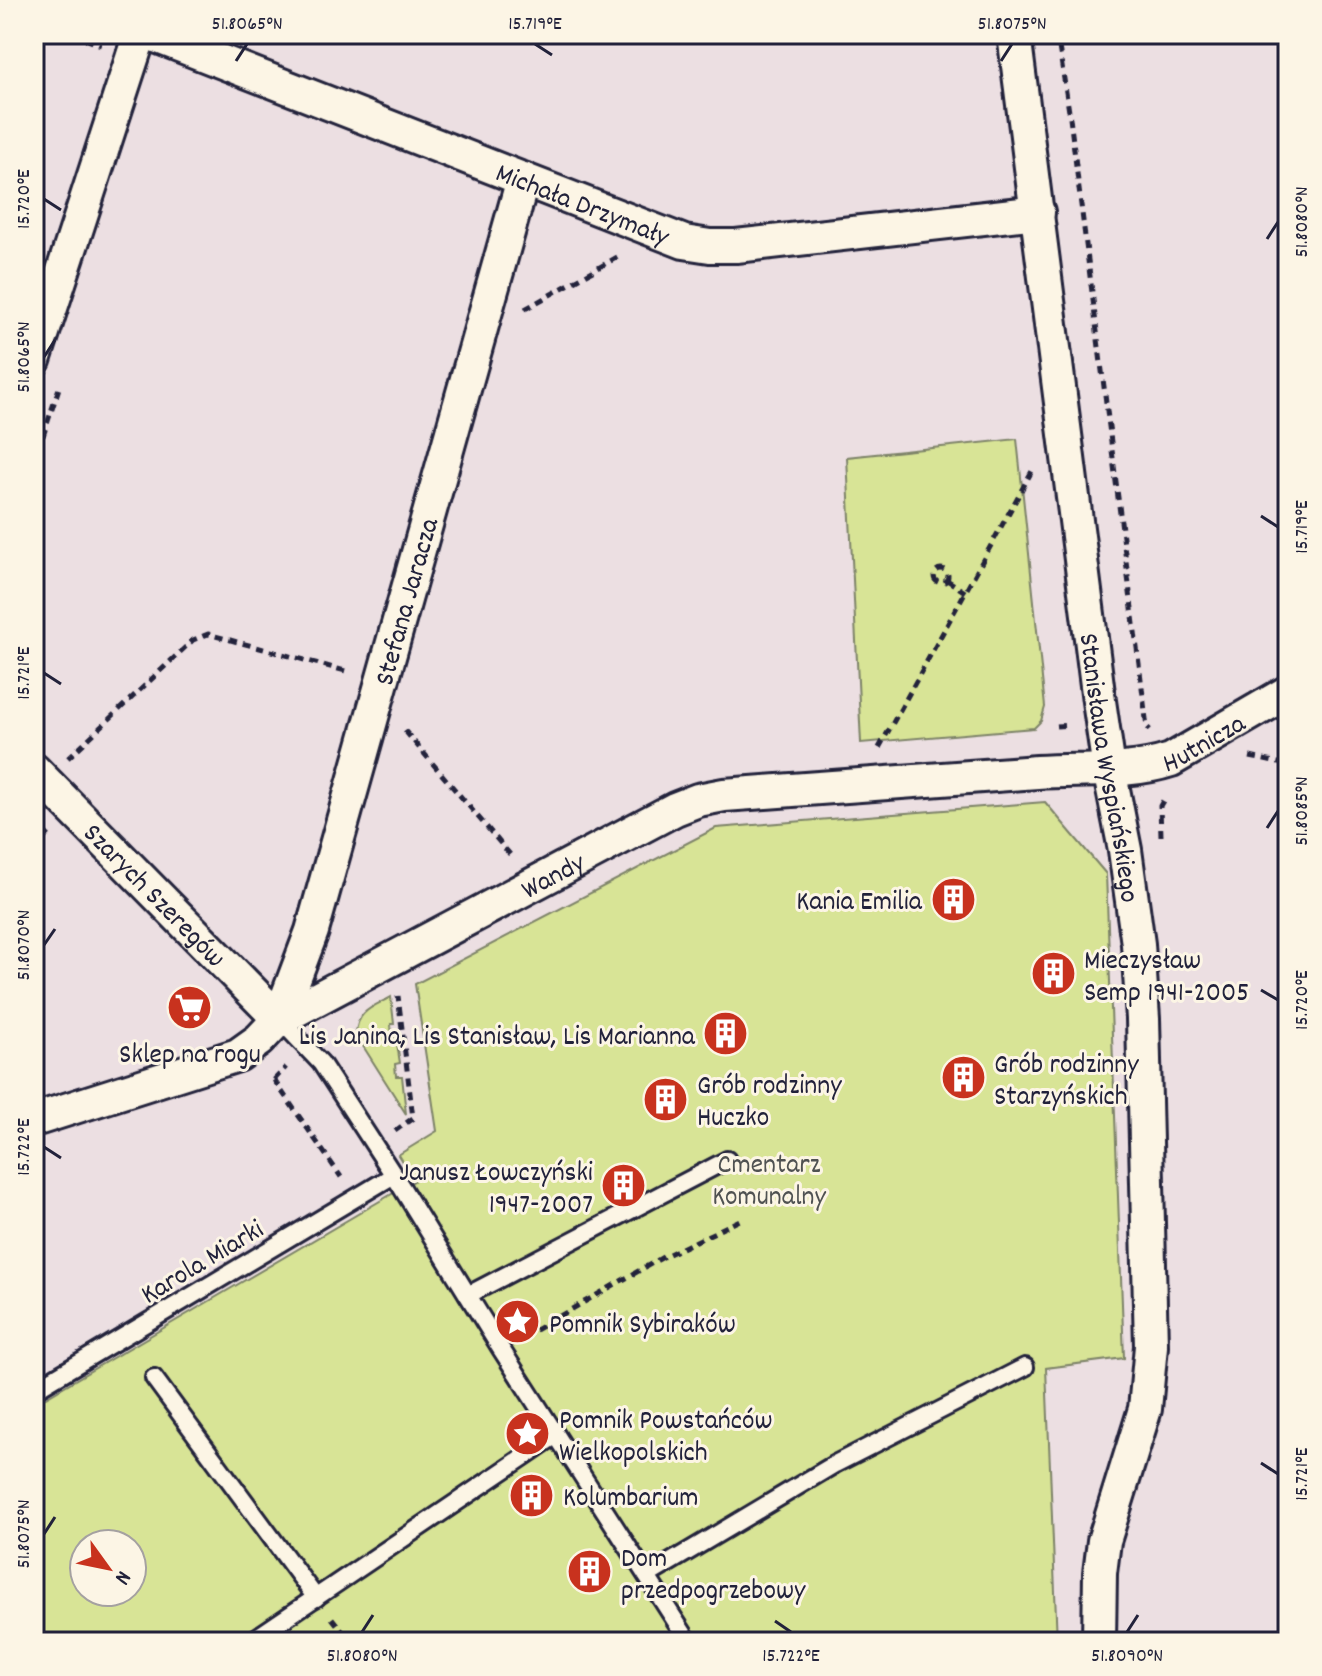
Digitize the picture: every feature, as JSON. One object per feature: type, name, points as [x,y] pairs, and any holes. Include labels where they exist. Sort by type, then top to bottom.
[{"type":"street","points":[[34,360],[39,327],[140,34]]},
{"type":"street","name":"Michała Drzymały","points":[[151,34],[684,242],[736,246],[1038,212]]},
{"type":"street","name":"Stanisława Wyspiańskiego","points":[[1014,34],[1097,686],[1125,850],[1143,1019],[1151,1346],[1145,1409],[1104,1541],[1100,1573],[1099,1642]]},
{"type":"street","name":"Stefana Jaracza","points":[[279,1019],[312,931],[523,179]]},
{"type":"street","name":"Hutnicza","points":[[1109,769],[1154,766],[1171,760],[1288,692]]},
{"type":"street","name":"Szarych Szeregów","points":[[49,766],[279,1019]]},
{"type":"street","name":"Wandy","points":[[34,1120],[238,1055],[259,1040],[279,1019],[675,809],[698,800],[724,795],[1109,769]]},
{"type":"lane","points":[[279,1019],[321,1063],[689,1642]]},
{"type":"lane","points":[[468,1295],[727,1160]]},
{"type":"lane","name":"Karola Miarki","points":[[34,1390],[394,1175]]},
{"type":"lane","points":[[647,1576],[835,1464],[1025,1367]]},
{"type":"lane","points":[[154,1378],[316,1598]]},
{"type":"lane","points":[[250,1642],[556,1435]]},
{"type":"path","points":[[1057,34],[1147,727],[1157,733]]},
{"type":"path","points":[[513,315],[628,250]]},
{"type":"path","points":[[34,463],[61,381]]},
{"type":"path","points":[[1031,458],[1034,487]]},
{"type":"path","points":[[892,751],[876,752],[1032,471]]},
{"type":"path","points":[[947,580],[965,592]]},
{"type":"path","points":[[49,766],[193,640],[208,634],[354,673]]},
{"type":"path","points":[[398,722],[516,861]]},
{"type":"path","points":[[1053,731],[1059,722]]},
{"type":"path","points":[[1237,754],[1288,765]]},
{"type":"path","points":[[34,849],[53,829]]},
{"type":"path","points":[[375,1146],[413,1118],[397,987]]},
{"type":"path","points":[[274,1080],[306,1048]]},
{"type":"path","points":[[34,1058],[40,1088]]},
{"type":"path","points":[[268,1075],[355,1198]]},
{"type":"path","points":[[501,1349],[663,1257],[742,1219]]},
{"type":"green space","points":[[1017,439],[1045,707],[1041,721],[1034,728],[861,743],[847,457]]},
{"type":"green space","name":"Cmentarz Komunalny","points":[[1045,802],[1106,874],[1124,1358],[1046,1368],[1057,1642],[34,1642],[34,1404],[414,1181],[398,1155],[437,1131],[415,984],[716,828]]},
{"type":"green space","points":[[391,997],[392,1037],[396,1037],[400,1063],[395,1064],[396,1076],[402,1076],[406,1114],[356,1035],[362,1015]]},
{"type":"place","name":"Kania Emilia","points":[[953,899]]},
{"type":"place","name":"Mieczysław Semp 1941-2005","points":[[1053,974]]},
{"type":"place","name":"Sklep na rogu","points":[[190,1007]]},
{"type":"place","name":"Lis Janina, Lis Stanisław, Lis Marianna","points":[[726,1034]]},
{"type":"place","name":"Grób rodzinny Starzyńskich","points":[[963,1078]]},
{"type":"place","name":"Grób rodzinny Huczko","points":[[666,1099]]},
{"type":"place","name":"Janusz Łowczyński 1947-2007","points":[[624,1186]]},
{"type":"place","name":"Pomnik Sybiraków","points":[[518,1322]]},
{"type":"place","name":"Pomnik Powstańców Wielkopolskich","points":[[528,1434]]},
{"type":"place","name":"Kolumbarium","points":[[532,1495]]},
{"type":"place","name":"Dom przedpogrzebowy","points":[[590,1572]]}]
